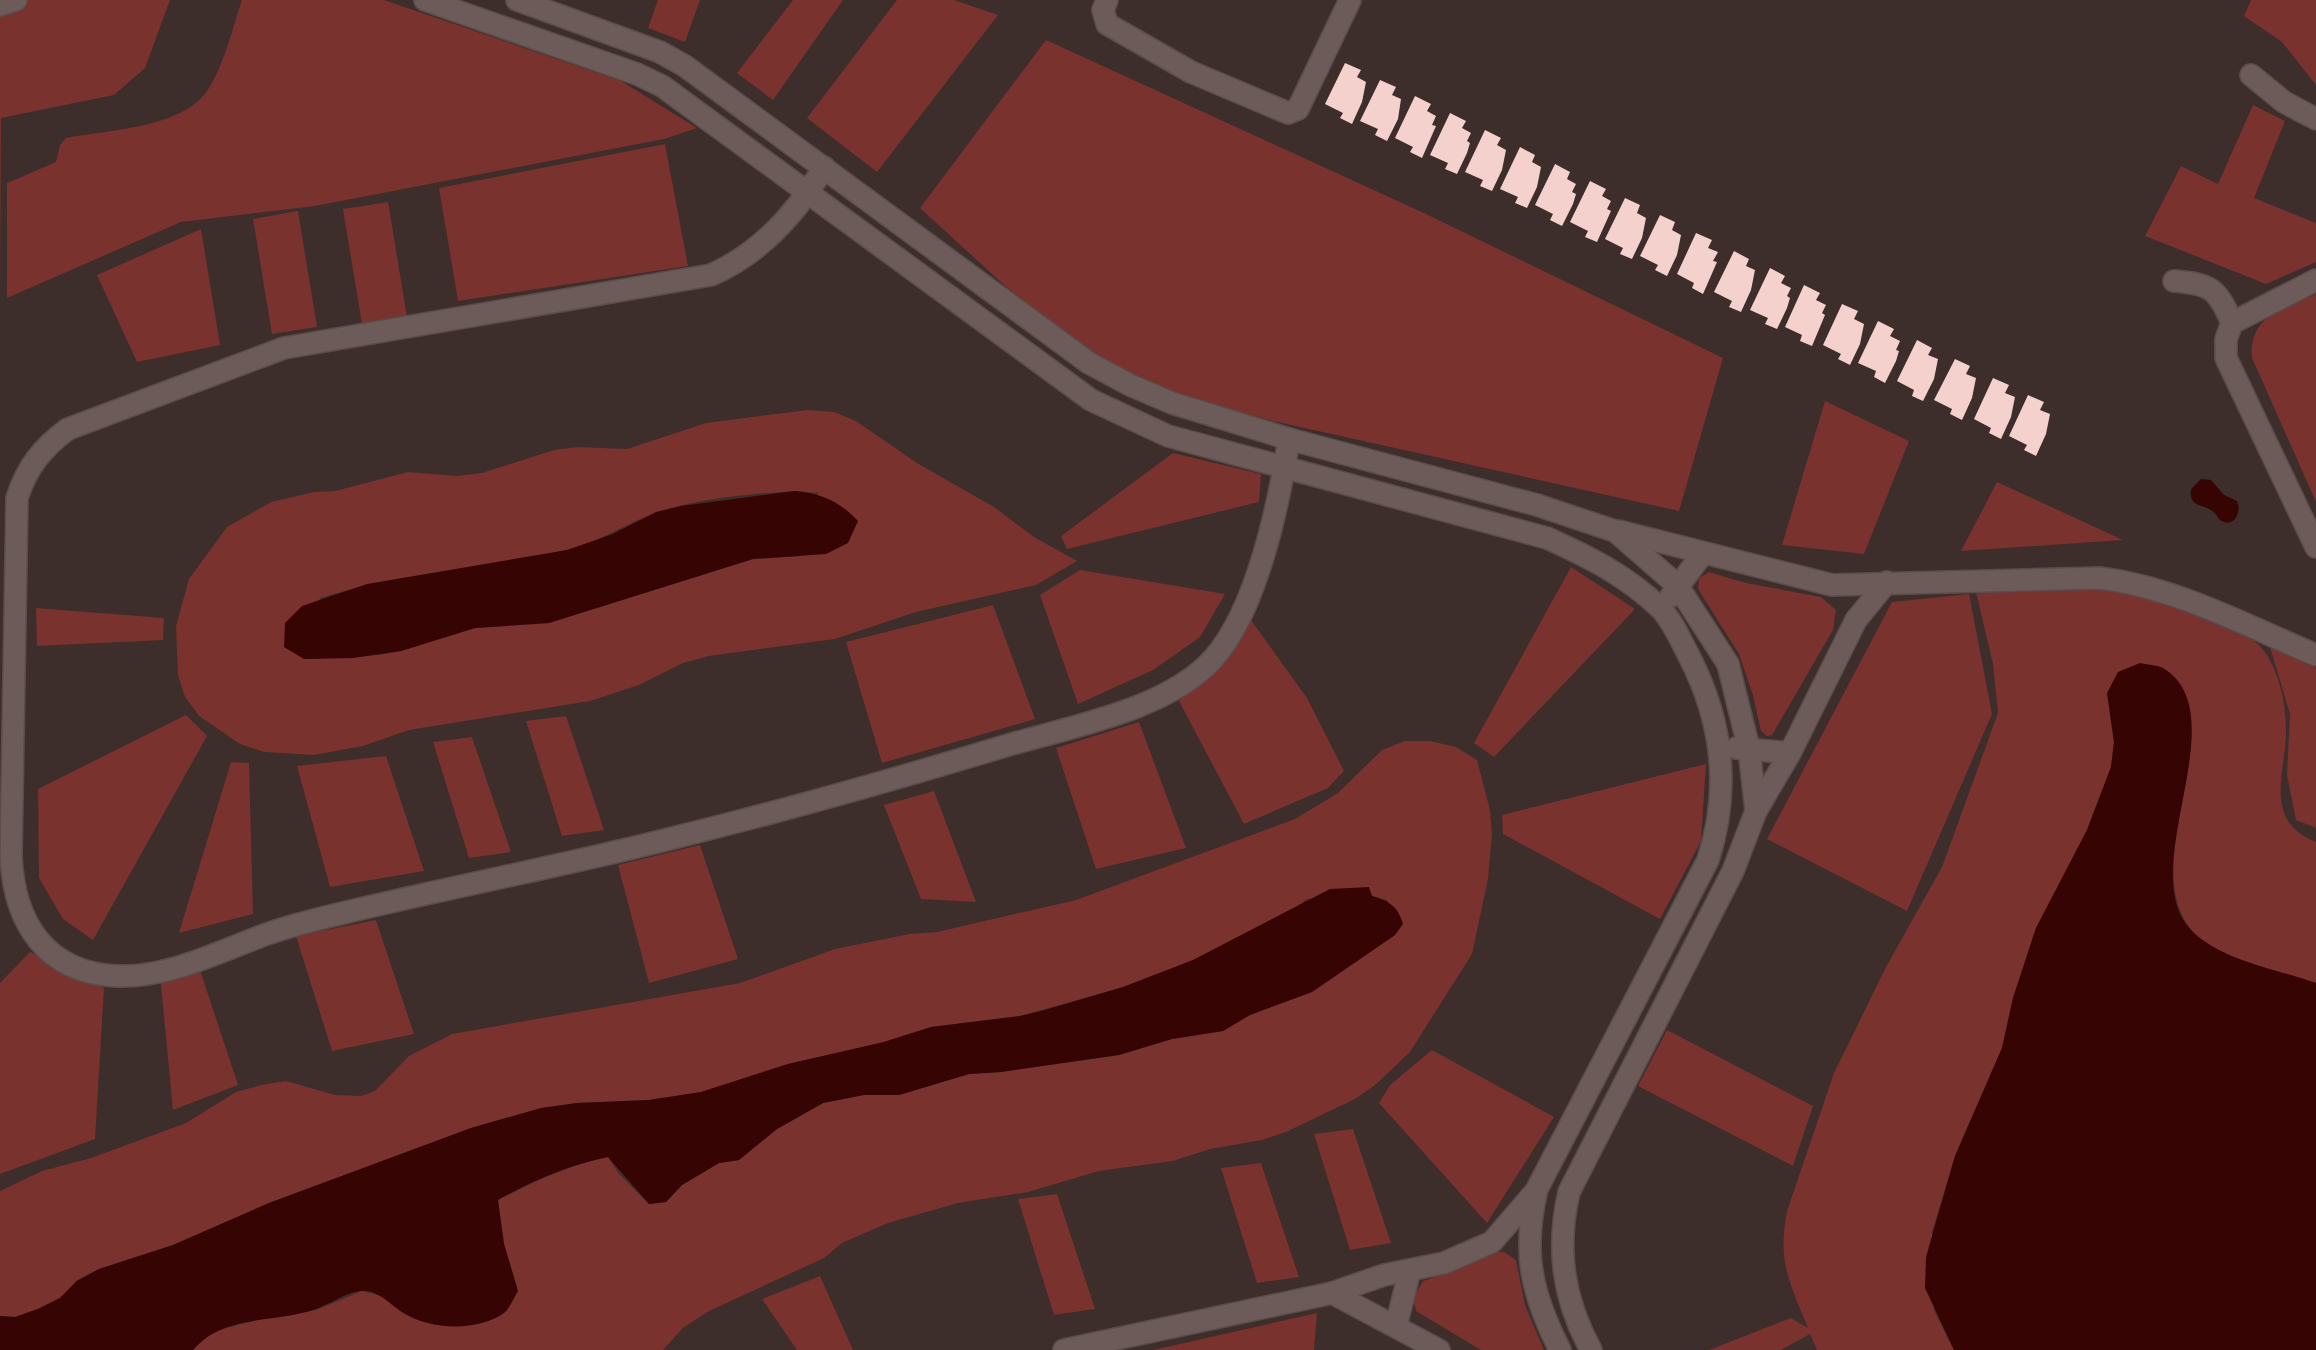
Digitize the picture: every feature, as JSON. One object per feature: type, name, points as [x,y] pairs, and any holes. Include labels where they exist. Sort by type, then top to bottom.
[{"type":"street","points":[[0,5],[16,0]]},
{"type":"street","points":[[425,0],[637,74],[662,86],[1091,400],[1168,436],[1547,538],[1596,559],[1631,582],[1662,611],[1699,675],[1721,747],[1723,788],[1720,815],[1708,860],[1537,1189],[1492,1242],[1455,1259],[1360,1282],[1332,1293],[1064,1350]]},
{"type":"street","points":[[517,0],[660,52],[824,167],[1089,363],[1172,403],[1289,439],[1537,505],[1615,531],[1832,585],[2098,578],[2135,583],[2181,598],[2316,655]]},
{"type":"street","points":[[1107,0],[1102,10],[1107,24],[1191,72],[1288,113],[1298,109],[1350,0]]},
{"type":"street","points":[[2251,75],[2284,102],[2316,119]]},
{"type":"street","points":[[824,167],[809,193],[757,249],[737,264],[711,275],[284,348],[68,429],[48,444],[24,475],[17,498],[11,856],[12,886],[30,932],[68,965],[116,976],[147,975],[272,932],[341,913],[663,841],[936,767],[1127,709],[1176,689],[1212,659],[1235,625],[1253,586],[1285,468],[1289,439]]},
{"type":"street","points":[[2316,280],[2232,323],[2225,339],[2226,358],[2316,547]]},
{"type":"street","points":[[2174,281],[2201,283],[2220,295],[2232,323]]},
{"type":"street","points":[[1615,531],[1677,585],[1728,664],[1749,749],[1756,810]]},
{"type":"street","points":[[1662,611],[1677,585],[1703,553]]},
{"type":"street","points":[[1587,1347],[1565,1288],[1561,1264],[1562,1223],[1569,1192],[1733,871],[1756,810],[1790,753],[1856,620],[1888,582]]},
{"type":"street","points":[[1832,585],[1849,601],[1856,620]]},
{"type":"street","points":[[1721,747],[1790,753]]},
{"type":"street","points":[[1537,1189],[1530,1219],[1528,1249],[1540,1311],[1560,1350]]},
{"type":"street","points":[[1492,1242],[1528,1249],[1561,1264]]},
{"type":"street","points":[[1396,1326],[1410,1270]]},
{"type":"street","points":[[1332,1293],[1439,1350]]},
{"type":"shaded area","points":[[16,0],[170,0],[145,68],[114,95],[1,118],[0,298],[0,5]]},
{"type":"shaded area","points":[[242,0],[384,0],[621,81],[697,128],[664,139],[315,206],[181,222],[7,298],[7,183],[56,162],[60,145],[66,138],[162,120],[195,103],[213,81]]},
{"type":"shaded area","points":[[658,0],[700,0],[685,42],[648,28]]},
{"type":"shaded area","points":[[793,0],[843,0],[773,100],[737,73]]},
{"type":"shaded area","points":[[897,0],[954,0],[998,15],[877,172],[807,118]]},
{"type":"shaded area","points":[[2251,0],[2316,0],[2316,85],[2282,42],[2244,16]]},
{"type":"shaded area","points":[[1046,40],[1426,214],[1723,358],[1679,511],[1273,421],[1179,396],[1108,364],[1027,306],[920,208]]},
{"type":"shaded area","points":[[2253,105],[2285,121],[2254,198],[2316,223],[2316,262],[2266,284],[2145,236],[2181,166],[2218,184]]},
{"type":"shaded area","points":[[665,144],[688,266],[458,301],[439,188]]},
{"type":"shaded area","points":[[388,202],[407,317],[362,324],[343,209]]},
{"type":"shaded area","points":[[298,211],[317,327],[272,334],[253,219]]},
{"type":"shaded area","points":[[201,229],[220,345],[137,362],[97,275]]},
{"type":"shaded area","points":[[2316,294],[2316,502],[2252,358],[2252,344],[2256,332],[2270,316]]},
{"type":"shaded area","points":[[1825,401],[1909,441],[1864,554],[1782,545]]},
{"type":"shaded area","points":[[808,410],[834,412],[856,421],[917,463],[994,507],[1034,537],[1077,561],[1036,585],[916,612],[835,639],[709,656],[683,663],[639,685],[590,701],[409,730],[363,746],[314,755],[264,752],[240,744],[199,716],[185,697],[178,675],[176,626],[189,579],[227,527],[271,502],[314,492],[335,491],[408,472],[457,476],[482,473],[554,450],[578,447],[627,449],[706,423]],"holes":[[[795,491],[818,493],[802,556],[753,559],[549,623],[475,628],[401,651],[378,655],[304,659],[320,598],[382,583],[570,549],[647,516],[691,503]]]},
{"type":"shaded area","points":[[1173,453],[1261,474],[1259,502],[1067,549],[1061,536]]},
{"type":"shaded area","points":[[2201,479],[2211,480],[2224,495],[2237,501],[2238,514],[2233,521],[2220,520],[2213,512],[2194,502],[2191,489]]},
{"type":"shaded area","points":[[1997,482],[2123,540],[1961,551]]},
{"type":"shaded area","points":[[795,491],[830,500],[851,514],[858,521],[848,543],[826,554],[753,559],[549,623],[475,628],[401,651],[353,658],[304,659],[284,647],[285,623],[302,606],[367,584],[567,550],[613,534],[656,512],[681,506]]},
{"type":"shaded area","points":[[1571,567],[1635,609],[1494,757],[1474,743]]},
{"type":"shaded area","points":[[1080,570],[1225,594],[1200,637],[1153,670],[1078,704],[1040,595]]},
{"type":"shaded area","points":[[1709,572],[1746,583],[1821,597],[1836,610],[1833,630],[1772,735],[1767,736],[1761,731],[1753,695],[1739,654],[1698,589],[1699,578]]},
{"type":"shaded area","points":[[2097,583],[2149,593],[2181,604],[2253,641],[2260,646],[2272,664],[2283,697],[2286,720],[2281,779],[2283,809],[2289,822],[2299,833],[2316,842],[2316,983],[2243,961],[2216,949],[2205,943],[2187,924],[2177,901],[2174,875],[2175,847],[2191,739],[2182,687],[2107,693],[2114,742],[2111,767],[2087,830],[2036,928],[2013,998],[2002,1048],[1955,1156],[1932,1232],[1934,1310],[1954,1350],[1817,1350],[1810,1334],[1781,1350],[1709,1350],[1791,1318],[1808,1328],[1787,1272],[1784,1229],[1787,1211],[1834,1073],[1886,967],[1942,867],[1998,713],[1993,664],[1976,592]]},
{"type":"shaded area","points":[[1969,594],[1992,714],[1907,911],[1767,839],[1892,602]]},
{"type":"shaded area","points":[[993,605],[1035,719],[882,763],[846,642]]},
{"type":"shaded area","points":[[36,608],[164,618],[163,640],[37,646]]},
{"type":"shaded area","points":[[1251,620],[1307,698],[1344,771],[1328,788],[1244,824],[1179,701]]},
{"type":"shaded area","points":[[2270,647],[2316,668],[2316,828],[2296,820],[2287,775],[2290,714]]},
{"type":"shaded area","points":[[2140,663],[2166,670],[2185,692],[2192,722],[2190,757],[2173,870],[2176,903],[2190,929],[2216,949],[2232,956],[2316,983],[2316,1350],[1954,1350],[1925,1288],[1926,1257],[1955,1156],[2002,1048],[2013,998],[2036,928],[2087,830],[2111,767],[2114,742],[2107,693],[2118,672]]},
{"type":"shaded area","points":[[186,715],[207,736],[93,940],[63,919],[39,878],[38,789]]},
{"type":"shaded area","points":[[566,716],[604,830],[562,836],[526,721]]},
{"type":"shaded area","points":[[1139,722],[1186,848],[1096,869],[1056,748]]},
{"type":"shaded area","points":[[472,737],[511,852],[469,858],[433,742]]},
{"type":"shaded area","points":[[1405,741],[1430,741],[1456,747],[1477,760],[1490,810],[1492,834],[1488,879],[1472,954],[1410,1052],[1374,1086],[1355,1099],[1286,1132],[1262,1140],[1210,1149],[1173,1161],[1099,1171],[1028,1192],[958,1203],[888,1223],[842,1243],[824,1258],[709,1311],[683,1328],[663,1350],[193,1350],[211,1332],[268,1317],[316,1310],[362,1291],[385,1297],[403,1313],[435,1325],[483,1322],[518,1291],[504,1244],[498,1200],[525,1187],[565,1169],[608,1157],[619,1174],[649,1204],[666,1202],[682,1185],[719,1163],[739,1160],[777,1129],[823,1103],[864,1095],[899,1095],[969,1074],[1119,1055],[1172,1039],[1223,1031],[1250,1015],[1312,992],[1395,935],[1387,900],[1372,896],[1307,899],[1288,913],[1193,960],[1124,987],[1020,1016],[931,1027],[884,1042],[788,1064],[701,1092],[649,1100],[577,1103],[542,1108],[471,1128],[269,1203],[173,1245],[99,1269],[77,1280],[60,1298],[38,1309],[15,1317],[0,1316],[0,1191],[42,1171],[91,1158],[186,1123],[236,1092],[261,1085],[286,1081],[335,1095],[361,1096],[375,1091],[409,1056],[452,1034],[740,983],[835,949],[909,934],[937,932],[1076,900],[1295,819],[1338,793],[1382,750]]},
{"type":"shaded area","points":[[386,756],[424,871],[330,887],[297,766]]},
{"type":"shaded area","points":[[231,762],[249,763],[253,914],[179,933]]},
{"type":"shaded area","points":[[1706,764],[1701,841],[1660,919],[1503,834],[1502,815]]},
{"type":"shaded area","points":[[934,791],[976,902],[921,899],[884,805]]},
{"type":"shaded area","points":[[700,845],[738,959],[649,983],[618,865]]},
{"type":"shaded area","points":[[1369,887],[1372,896],[1388,902],[1398,913],[1403,924],[1395,935],[1312,992],[1250,1015],[1223,1031],[1172,1039],[1119,1055],[969,1074],[899,1095],[864,1095],[823,1103],[777,1129],[739,1160],[719,1163],[682,1185],[666,1202],[649,1204],[608,1157],[565,1169],[524,1186],[498,1200],[504,1244],[518,1291],[504,1313],[493,1319],[467,1326],[439,1325],[413,1318],[378,1295],[360,1291],[300,1314],[251,1321],[220,1330],[193,1350],[0,1350],[0,1316],[15,1317],[38,1309],[60,1298],[77,1281],[99,1269],[173,1245],[269,1203],[471,1128],[541,1108],[577,1103],[649,1100],[701,1092],[788,1064],[884,1042],[931,1027],[1020,1016],[1045,1010],[1123,987],[1193,960],[1330,889]]},
{"type":"shaded area","points":[[376,920],[414,1034],[332,1051],[296,936]]},
{"type":"shaded area","points":[[30,952],[104,988],[95,1139],[0,1174],[0,983]]},
{"type":"shaded area","points":[[200,970],[238,1085],[173,1110],[160,975]]},
{"type":"shaded area","points":[[1667,1030],[1813,1106],[1793,1166],[1638,1086]]},
{"type":"shaded area","points":[[1432,1050],[1554,1117],[1487,1223],[1379,1103],[1390,1085]]},
{"type":"shaded area","points":[[1353,1129],[1391,1243],[1350,1250],[1314,1134]]},
{"type":"shaded area","points":[[1261,1163],[1299,1277],[1257,1283],[1221,1168]]},
{"type":"shaded area","points":[[1057,1194],[1095,1309],[1054,1315],[1018,1199]]},
{"type":"shaded area","points":[[1489,1252],[1504,1252],[1516,1260],[1525,1305],[1544,1350],[1481,1350],[1416,1311],[1413,1298],[1423,1281],[1465,1267]]},
{"type":"shaded area","points":[[820,1276],[853,1350],[797,1350],[762,1299]]},
{"type":"shaded area","points":[[1317,1313],[1314,1350],[1153,1350]]},
{"type":"building","points":[[1345,63],[1361,70],[1357,77],[1366,82],[1362,102],[1352,124],[1340,118],[1343,113],[1325,104]]},
{"type":"building","points":[[1380,80],[1396,87],[1392,95],[1401,99],[1398,119],[1387,141],[1375,135],[1378,129],[1360,121]]},
{"type":"building","points":[[1415,96],[1431,104],[1427,111],[1436,116],[1432,125],[1436,126],[1422,158],[1410,152],[1413,147],[1395,138]]},
{"type":"building","points":[[1450,113],[1466,121],[1462,128],[1471,133],[1467,141],[1470,143],[1467,153],[1457,174],[1445,169],[1448,163],[1430,155]]},
{"type":"building","points":[[1485,130],[1501,138],[1497,145],[1506,150],[1502,170],[1492,191],[1480,186],[1483,180],[1465,172]]},
{"type":"building","points":[[1520,147],[1535,155],[1532,162],[1541,167],[1537,187],[1527,208],[1515,203],[1518,197],[1500,189]]},
{"type":"building","points":[[1555,164],[1570,172],[1567,179],[1576,184],[1572,192],[1576,194],[1573,204],[1562,226],[1550,220],[1553,214],[1535,205]]},
{"type":"building","points":[[1590,181],[1606,189],[1602,196],[1611,201],[1607,209],[1611,211],[1597,242],[1585,237],[1588,231],[1570,222]]},
{"type":"building","points":[[1625,198],[1640,205],[1637,213],[1646,218],[1642,238],[1632,259],[1620,254],[1623,248],[1605,239]]},
{"type":"building","points":[[1660,215],[1675,222],[1672,230],[1681,235],[1677,255],[1667,276],[1655,270],[1658,265],[1640,256]]},
{"type":"building","points":[[1696,233],[1712,240],[1708,248],[1718,252],[1713,261],[1717,262],[1703,294],[1692,288],[1694,283],[1677,274]]},
{"type":"building","points":[[1734,251],[1749,259],[1746,266],[1755,270],[1751,290],[1741,312],[1729,307],[1732,301],[1714,292]]},
{"type":"building","points":[[1770,268],[1785,276],[1781,283],[1791,288],[1787,296],[1790,298],[1787,308],[1777,329],[1765,324],[1768,318],[1750,310]]},
{"type":"building","points":[[1804,285],[1820,293],[1816,300],[1826,305],[1822,313],[1825,315],[1812,346],[1800,341],[1802,335],[1785,327]]},
{"type":"building","points":[[1842,304],[1858,311],[1854,319],[1864,324],[1860,344],[1850,365],[1838,359],[1841,354],[1823,345]]},
{"type":"building","points":[[1878,321],[1894,329],[1890,336],[1900,341],[1896,350],[1899,351],[1896,361],[1885,383],[1874,377],[1876,371],[1858,363]]},
{"type":"building","points":[[1917,340],[1932,348],[1928,355],[1938,359],[1934,379],[1923,401],[1912,396],[1914,390],[1897,381]]},
{"type":"building","points":[[1955,359],[1970,366],[1966,374],[1976,378],[1972,398],[1962,420],[1950,414],[1952,409],[1934,400]]},
{"type":"building","points":[[1993,378],[2009,385],[2005,393],[2015,397],[2011,417],[2001,439],[1989,433],[1991,428],[1974,419]]},
{"type":"building","points":[[2028,395],[2044,402],[2040,410],[2050,414],[2046,434],[2036,456],[2024,450],[2027,445],[2009,436]]}]
